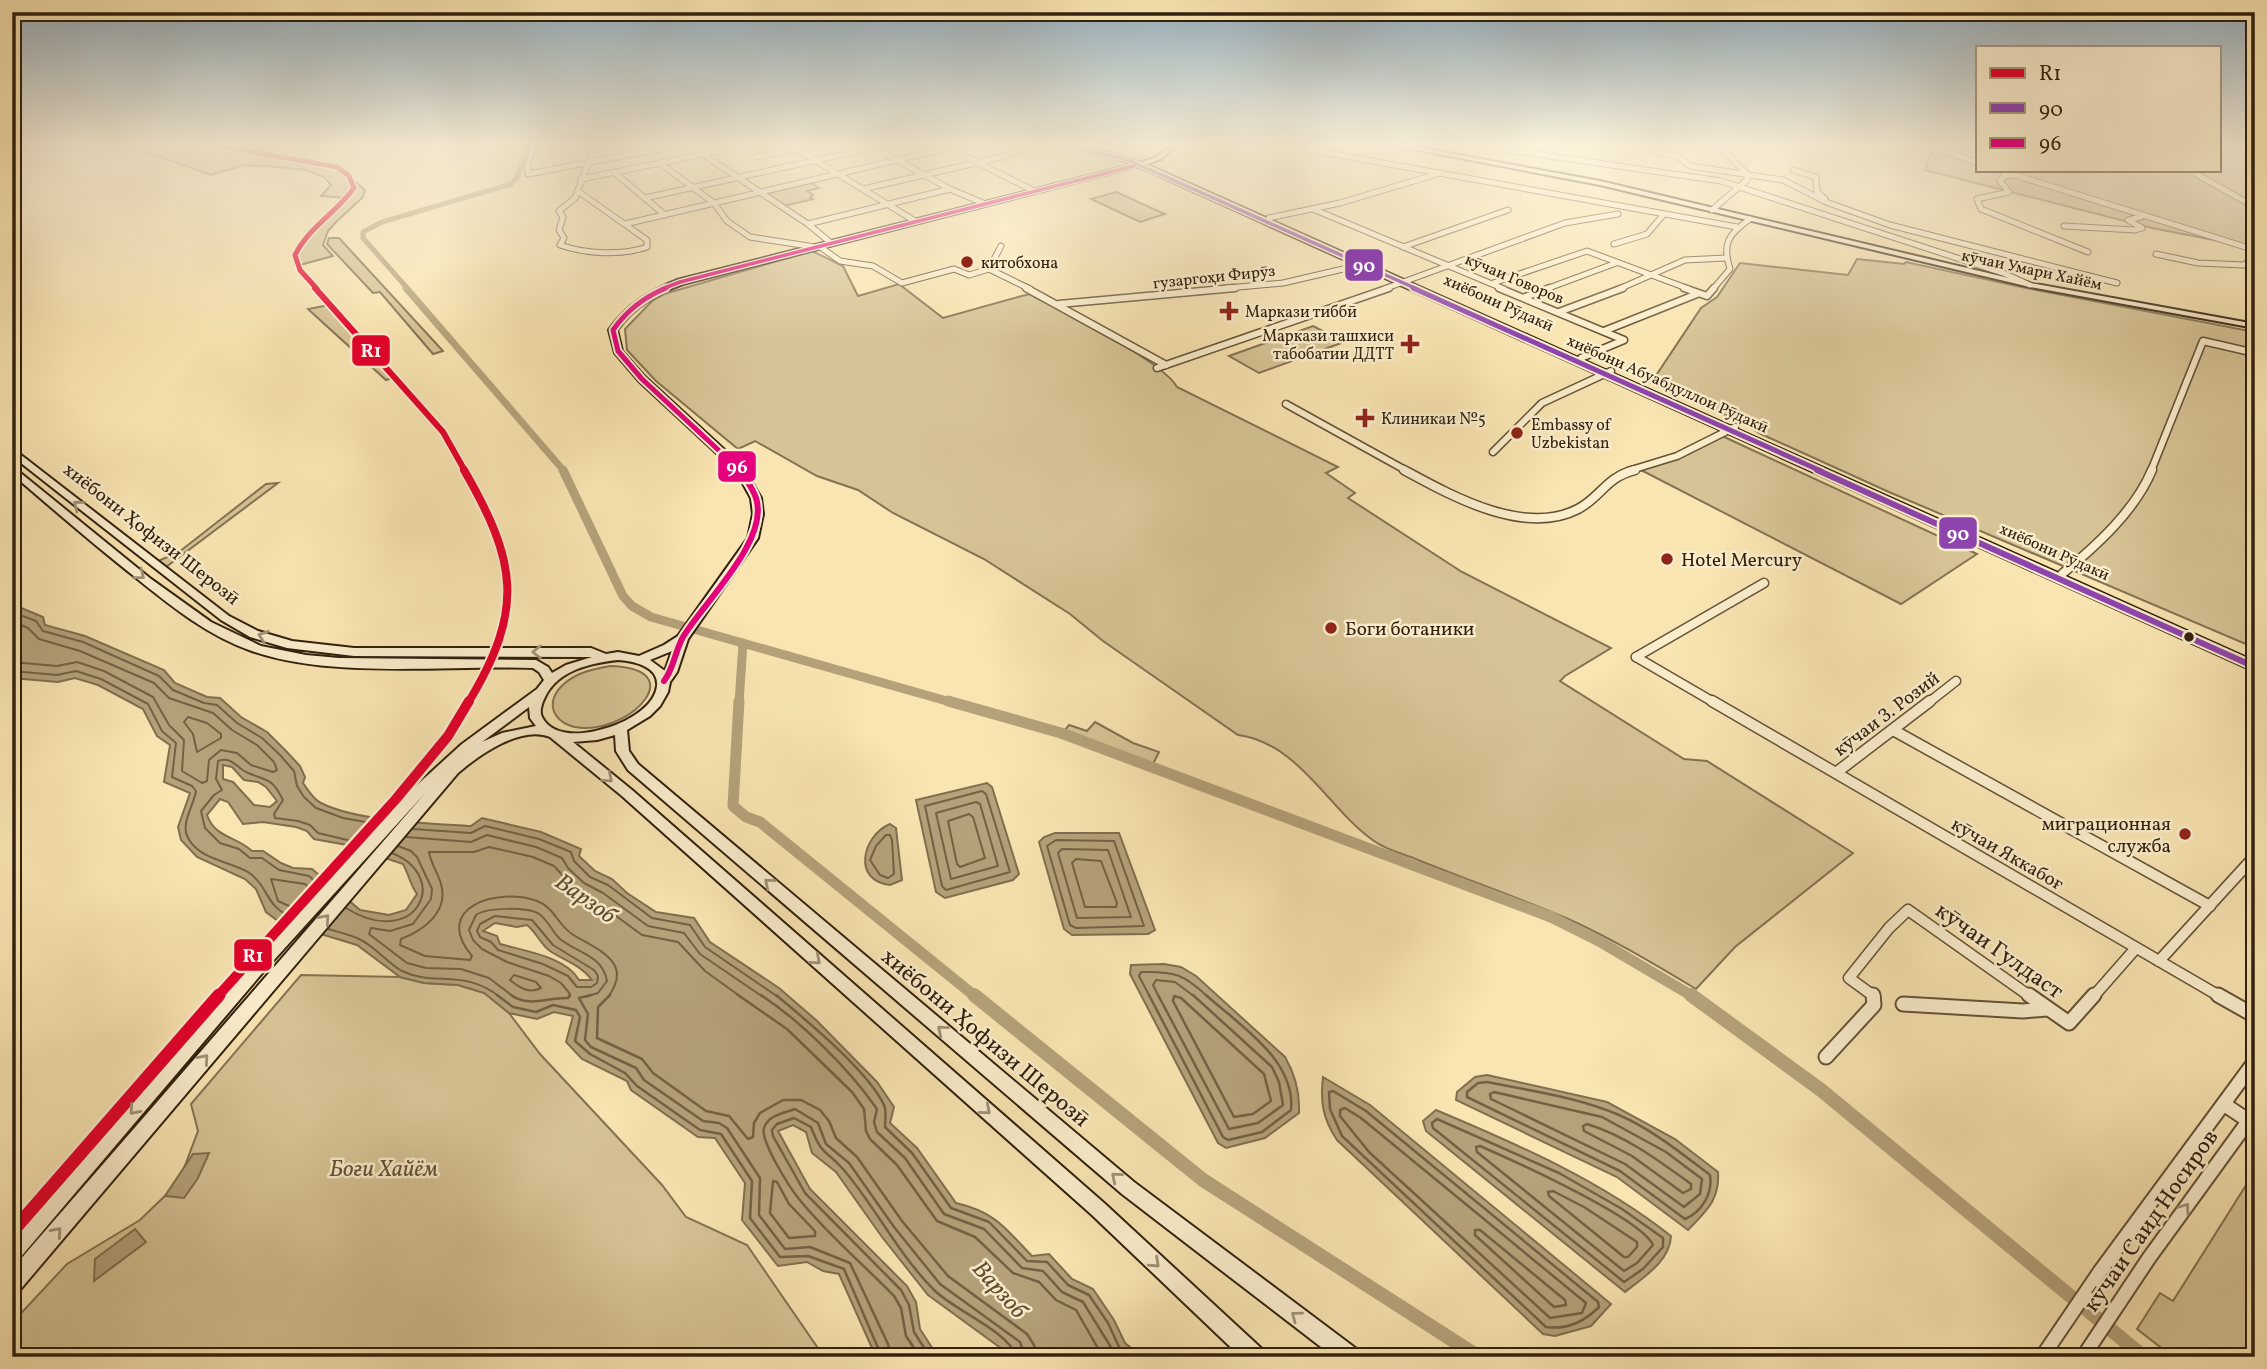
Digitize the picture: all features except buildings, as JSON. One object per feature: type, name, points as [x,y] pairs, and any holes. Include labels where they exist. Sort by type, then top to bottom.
[{"type":"highway","points":[[1244,209],[1406,281]]},
{"type":"highway","points":[[1261,216],[1366,264]]},
{"type":"highway","name":"хиёбони Абуабдуллои Рӯдакӣ","points":[[1406,281],[1608,373]]},
{"type":"highway","name":"хиёбони Рӯдакӣ","points":[[1494,321],[1990,545],[2255,660]]},
{"type":"highway","points":[[1990,545],[2145,614],[2255,667]]},
{"type":"main road","points":[[664,681],[671,672],[682,639],[752,538],[758,514],[756,498],[740,469],[642,379],[618,351],[613,330],[622,315],[635,304],[666,287],[961,209]]},
{"type":"main road","name":"кӯчаи Умари Хайём","points":[[1707,209],[2030,285],[2255,326]]},
{"type":"main road","name":"хиёбони Ҳофизи Шерозӣ","points":[[12,451],[206,604],[254,634],[290,645],[380,654],[590,652],[604,657],[641,659]]},
{"type":"main road","name":"хиёбони Ҳофизи Шерозӣ","points":[[12,469],[108,551],[212,629],[240,643],[276,654],[351,661],[536,664],[544,670],[550,681]]},
{"type":"main road","points":[[188,612],[206,604]]},
{"type":"main road","points":[[641,659],[682,639]]},
{"type":"main road","name":"хиёбони Ҳофизи Шерозӣ","points":[[12,1252],[259,966],[411,798],[447,764],[540,692],[550,681],[570,668],[604,657]]},
{"type":"main road","points":[[12,1284],[453,770],[485,745],[522,732],[550,732],[587,737],[621,729],[649,712],[663,691],[664,681],[660,672],[641,659]]},
{"type":"main road","points":[[540,692],[534,706],[536,719],[627,793],[1098,1209],[1256,1357]]},
{"type":"main road","name":"хиёбони Ҳофизи Шерозӣ","points":[[621,729],[623,751],[633,767],[1128,1188],[1351,1357]]},
{"type":"street","points":[[562,209],[559,211],[563,217],[559,230],[564,238],[562,247],[629,253],[648,247],[647,240],[603,209]]},
{"type":"street","points":[[658,209],[665,215]]},
{"type":"street","points":[[625,225],[690,209]]},
{"type":"street","points":[[718,209],[727,221],[750,237],[817,246],[840,261],[877,267],[902,283],[954,269],[968,275],[989,269],[1059,304],[1166,365]]},
{"type":"street","points":[[786,209],[831,243]]},
{"type":"street","points":[[808,224],[868,209]]},
{"type":"street","points":[[895,209],[915,221]]},
{"type":"street","points":[[1261,216],[1313,209]]},
{"type":"street","name":"кӯчаи Говоров","points":[[1313,209],[1604,331]]},
{"type":"street","points":[[1635,209],[1737,227]]},
{"type":"street","points":[[1808,209],[2003,273],[2030,285]]},
{"type":"street","points":[[1847,209],[1939,239],[2117,283]]},
{"type":"street","points":[[1981,209],[2088,252]]},
{"type":"street","points":[[2121,209],[2255,250]]},
{"type":"street","points":[[1404,247],[1508,210]]},
{"type":"street","points":[[1157,368],[1570,222],[1618,214]]},
{"type":"street","points":[[1614,244],[1647,234],[1664,214]]},
{"type":"street","points":[[2064,226],[2135,230],[2142,228],[2129,219],[2143,216]]},
{"type":"street","points":[[1493,284],[1587,251],[1707,296],[1717,288],[1730,269],[1726,258],[1729,239],[1737,227],[1750,219]]},
{"type":"street","points":[[989,269],[1001,246]]},
{"type":"street","points":[[2156,254],[2199,263],[2244,265],[2255,255]]},
{"type":"street","points":[[1559,312],[1685,260],[1726,258]]},
{"type":"street","points":[[1525,297],[1616,263]]},
{"type":"street","name":"гузаргоҳи Фирӯз","points":[[1059,304],[1283,283],[1366,264]]},
{"type":"street","points":[[1604,331],[1697,294]]},
{"type":"street","points":[[1581,358],[1625,340],[1604,331]]},
{"type":"street","points":[[2062,574],[2093,546],[2145,486],[2203,341],[2255,353]]},
{"type":"street","points":[[1493,452],[1542,403],[1608,373]]},
{"type":"street","points":[[1286,404],[1455,498],[1484,510],[1537,517],[1570,513],[1583,507],[1605,482],[1619,474],[1656,465],[1733,429]]},
{"type":"street","name":"кӯчаи Яккабоғ","points":[[1764,583],[1636,657],[1744,717],[2255,1016]]},
{"type":"street","name":"кӯчаи З. Розий","points":[[1837,772],[1956,681]]},
{"type":"street","points":[[1893,730],[2210,906]]},
{"type":"street","points":[[2159,961],[2255,856]]},
{"type":"street","name":"кӯчаи Гулдаст","points":[[1826,1057],[1874,1004],[1875,996],[1849,978],[1889,928],[1908,910],[2069,1023],[2136,948]]},
{"type":"street","points":[[1903,1004],[2022,1011],[2047,1009]]},
{"type":"street","name":"кӯчаи Саид Носиров","points":[[2042,1357],[2255,1061]]},
{"type":"street","points":[[2225,1105],[2252,1116]]},
{"type":"street","name":"кӯчаи Саид Носиров","points":[[2083,1356],[2117,1303],[2252,1116]]},
{"type":"green space","points":[[338,209],[350,209],[328,231],[323,245],[333,256],[300,265],[297,254],[317,227]]},
{"type":"green space","points":[[1112,209],[1154,209],[1165,214],[1140,222]]},
{"type":"green space","points":[[2077,209],[2255,209],[2255,248],[2152,228]]},
{"type":"green space","points":[[329,238],[339,238],[443,351],[433,354],[380,292],[373,293],[327,244]]},
{"type":"green space","name":"Боги ботаники","points":[[812,251],[843,266],[858,296],[899,284],[943,318],[1029,294],[1133,351],[1153,364],[1177,387],[1338,467],[1326,473],[1355,493],[1348,498],[1462,572],[1611,648],[1560,681],[1684,759],[1707,761],[1853,853],[1735,947],[1696,989],[1566,918],[1379,844],[1357,828],[1312,779],[1279,750],[1238,735],[1103,641],[1070,614],[984,559],[893,513],[858,490],[817,476],[755,441],[738,449],[656,381],[627,350],[625,329],[653,300],[664,294]]},
{"type":"green space","points":[[1857,259],[1904,264],[1906,262],[2255,332],[2255,648],[1889,492],[1651,383],[1701,308],[1717,297],[1740,263],[1848,275]]},
{"type":"green space","points":[[329,305],[395,377],[386,380],[308,309]]},
{"type":"green space","points":[[1313,326],[1344,342],[1259,373],[1229,356]]},
{"type":"green space","points":[[1720,435],[1977,554],[1901,604],[1639,469]]},
{"type":"green space","points":[[278,483],[166,567],[158,561],[179,552],[266,484]]},
{"type":"green space","points":[[610,666],[634,669],[647,677],[650,687],[646,698],[635,710],[602,726],[573,727],[559,719],[554,713],[554,698],[565,683],[581,674]]},
{"type":"green space","points":[[1095,722],[1133,743],[1159,752],[1153,764],[1065,730],[1069,725],[1087,731]]},
{"type":"green space","name":"Боғи Хайём","points":[[301,975],[400,977],[424,983],[458,985],[485,993],[509,1013],[540,1054],[662,1185],[686,1217],[747,1245],[824,1357],[12,1357],[12,1323],[67,1264],[140,1220],[174,1187],[181,1176],[198,1131],[191,1104]]},
{"type":"green space","points":[[2255,1171],[2255,1357],[2173,1357],[2137,1329],[2160,1293],[2173,1301]]},
{"type":"water","name":"Варзоб","points":[[12,582],[14,605],[43,617],[45,625],[85,636],[164,670],[175,683],[207,697],[220,698],[241,717],[267,732],[286,751],[300,766],[305,777],[303,783],[321,803],[354,814],[415,823],[471,826],[482,818],[541,832],[581,849],[579,856],[595,871],[612,879],[627,893],[656,912],[694,918],[710,942],[779,988],[816,1020],[877,1082],[894,1107],[890,1123],[917,1148],[956,1203],[990,1216],[1032,1256],[1049,1254],[1072,1279],[1093,1289],[1114,1320],[1125,1343],[1143,1357],[1013,1357],[928,1295],[836,1172],[812,1153],[806,1132],[793,1125],[778,1131],[810,1189],[907,1286],[916,1302],[920,1329],[938,1357],[876,1357],[839,1274],[823,1271],[807,1262],[778,1266],[742,1220],[745,1183],[715,1138],[698,1137],[631,1090],[627,1081],[582,1059],[566,1042],[573,1016],[554,1012],[537,1019],[509,1013],[484,993],[458,985],[424,983],[400,977],[357,945],[278,921],[266,912],[256,889],[245,879],[197,857],[181,840],[178,827],[190,793],[164,782],[170,745],[157,736],[143,709],[98,685],[75,678],[58,682],[12,678]],"holes":[[[223,765],[232,767],[244,780],[258,782],[266,787],[277,801],[270,807],[254,805],[233,782],[223,779]],[[220,799],[228,802],[243,824],[263,822],[296,827],[307,831],[314,839],[347,845],[403,864],[417,894],[406,910],[389,915],[360,910],[312,869],[293,868],[263,851],[252,851],[221,833],[207,815]],[[495,923],[517,927],[527,925],[547,948],[578,967],[592,980],[579,980],[573,972],[555,960],[500,944],[497,936],[483,931]]]},
{"type":"water","points":[[987,783],[992,787],[1019,874],[1013,880],[945,898],[936,892],[916,800]]},
{"type":"water","points":[[890,824],[896,828],[902,880],[890,885],[878,882],[870,875],[865,857],[873,838]]},
{"type":"water","points":[[1055,833],[1119,833],[1155,930],[1148,934],[1072,935],[1064,929],[1039,842]]},
{"type":"water","points":[[1164,964],[1181,967],[1196,976],[1285,1057],[1296,1084],[1299,1113],[1265,1138],[1226,1148],[1218,1143],[1130,974],[1131,965]]},
{"type":"water","points":[[1487,1075],[1607,1102],[1675,1139],[1718,1172],[1714,1198],[1688,1230],[1617,1177],[1456,1100],[1457,1092],[1475,1077]]},
{"type":"water","points":[[1323,1077],[1370,1105],[1611,1304],[1591,1326],[1555,1336],[1543,1334],[1337,1140],[1328,1125],[1324,1110]]},
{"type":"water","points":[[1436,1110],[1558,1165],[1644,1216],[1671,1236],[1670,1245],[1661,1261],[1625,1292],[1426,1131],[1423,1121]]},
{"type":"water","points":[[209,1153],[198,1178],[184,1198],[165,1196],[193,1154]]},
{"type":"water","points":[[135,1229],[146,1242],[94,1281],[95,1259]]},
{"type":"waterway","points":[[408,289],[363,238],[363,232],[382,222],[427,209]]},
{"type":"waterway","points":[[406,288],[564,471]]},
{"type":"waterway","points":[[563,470],[623,596],[632,606],[651,617],[743,643]]},
{"type":"waterway","points":[[739,703],[743,643]]},
{"type":"waterway","points":[[743,643],[954,703]]},
{"type":"waterway","points":[[739,701],[733,806],[746,817],[760,822],[976,997]]},
{"type":"waterway","points":[[948,701],[1061,733],[1551,917],[1599,941],[1693,996]]},
{"type":"waterway","points":[[974,995],[1203,1180],[1479,1357]]},
{"type":"waterway","points":[[1693,996],[1821,1090],[2144,1357]]},
{"type":"transit line","name":"R1","points":[[12,1232],[255,953],[396,799],[448,736],[479,685],[500,641],[509,600],[505,557],[478,494],[443,432],[300,270],[295,255],[301,244],[336,209]]},
{"type":"transit line","name":"96","points":[[664,681],[671,672],[682,639],[753,538],[758,514],[756,498],[740,469],[642,379],[618,351],[613,330],[634,306],[660,290],[680,282],[966,209]]},
{"type":"transit line","name":"90","points":[[1239,209],[2255,667]]},
{"type":"place","name":"китобхона","points":[[967,262]]},
{"type":"place","name":"Маркази тиббӣ","points":[[1229,311]]},
{"type":"place","name":"Маркази ташхиси табобатии ДДТТ","points":[[1410,344]]},
{"type":"place","name":"Клиникаи №5","points":[[1365,418]]},
{"type":"place","name":"Embassy of Uzbekistan","points":[[1517,433]]},
{"type":"place","name":"Hotel Mercury","points":[[1667,559]]},
{"type":"place","name":"Боги ботаники","points":[[1331,628]]},
{"type":"place","name":"миграционная служба","points":[[2185,834]]}]
